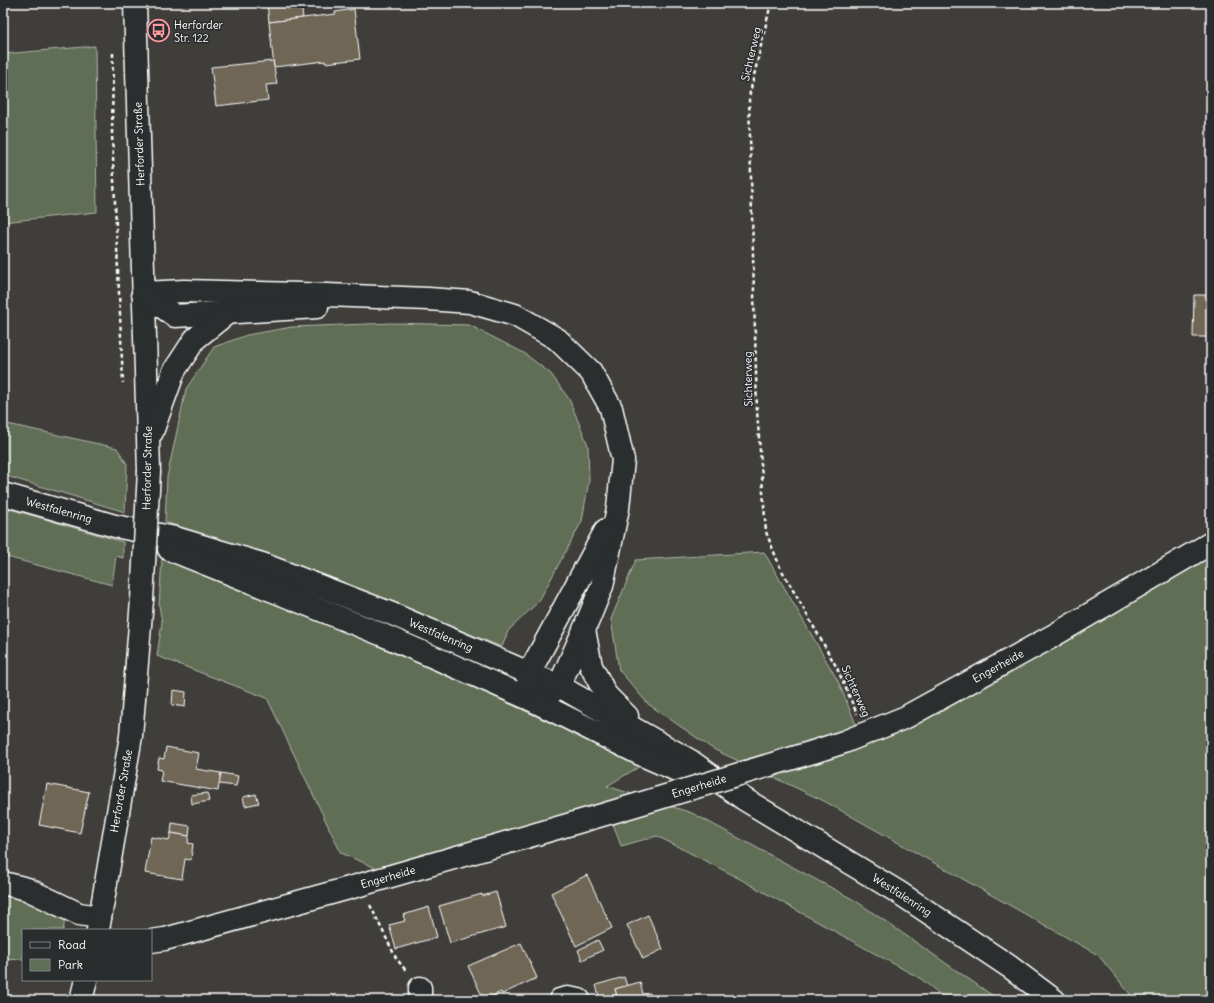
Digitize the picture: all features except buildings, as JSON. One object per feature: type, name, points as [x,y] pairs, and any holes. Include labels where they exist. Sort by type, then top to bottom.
[{"type":"main road","name":"Herforder Straße","points":[[99,923],[131,736],[142,600],[149,471],[134,3]]},
{"type":"main road","points":[[143,293],[184,291],[428,299],[470,302],[515,315],[557,339],[591,372],[611,408],[623,460],[618,508],[602,586],[559,686],[545,698],[532,700],[528,685],[529,673],[618,508]]},
{"type":"main road","points":[[143,293],[175,316],[226,314],[428,299]]},
{"type":"main road","points":[[148,443],[174,370],[194,338],[226,314]]},
{"type":"main road","name":"Westfalenring","points":[[3,494],[115,526],[175,538],[262,564],[392,614],[559,686],[689,760],[744,799],[898,892],[1010,967],[1054,1000]]},
{"type":"main road","name":"Westfalenring","points":[[115,526],[195,560],[382,634],[532,700],[638,753],[744,799]]},
{"type":"main road","name":"Engerheide","points":[[152,941],[165,940],[609,813],[813,752],[866,733],[920,709],[1051,637],[1211,543]]},
{"type":"main road","points":[[584,630],[591,666],[606,695],[646,736]]},
{"type":"main road","points":[[3,883],[27,889],[99,923]]},
{"type":"main road","points":[[81,1000],[86,981]]},
{"type":"main road","points":[[560,1000],[568,998],[579,1000]]},
{"type":"path","name":"Sichterweg","points":[[771,3],[749,97],[757,412],[766,532],[780,568],[837,668],[866,733]]},
{"type":"path","points":[[113,49],[112,135],[123,390]]},
{"type":"path","points":[[360,885],[396,958],[420,994]]},
{"type":"green space","points":[[95,46],[97,212],[3,222],[3,54]]},
{"type":"green space","points":[[392,323],[469,325],[524,353],[551,374],[569,399],[588,445],[589,480],[582,521],[539,601],[508,631],[502,647],[335,579],[251,549],[165,522],[167,477],[186,389],[214,347],[247,335],[292,327]]},
{"type":"green space","points":[[3,423],[117,448],[127,464],[125,512],[3,475]]},
{"type":"green space","points":[[3,507],[123,542],[123,558],[116,556],[112,585],[3,556]]},
{"type":"green space","points":[[764,552],[838,681],[860,734],[1211,553],[1211,1000],[1135,1000],[1098,955],[824,801],[713,749],[648,704],[619,670],[611,619],[636,560]]},
{"type":"green space","points":[[162,559],[402,654],[642,765],[607,786],[692,813],[856,901],[999,1000],[947,1000],[921,979],[729,873],[657,836],[621,846],[605,802],[376,868],[341,853],[267,698],[157,656],[162,622],[159,606]]},
{"type":"green space","points":[[3,892],[26,899],[65,920],[63,929],[22,929],[22,959],[3,960]]},
{"type":"place","name":"Herforder Str. 122","points":[[158,31]]}]
